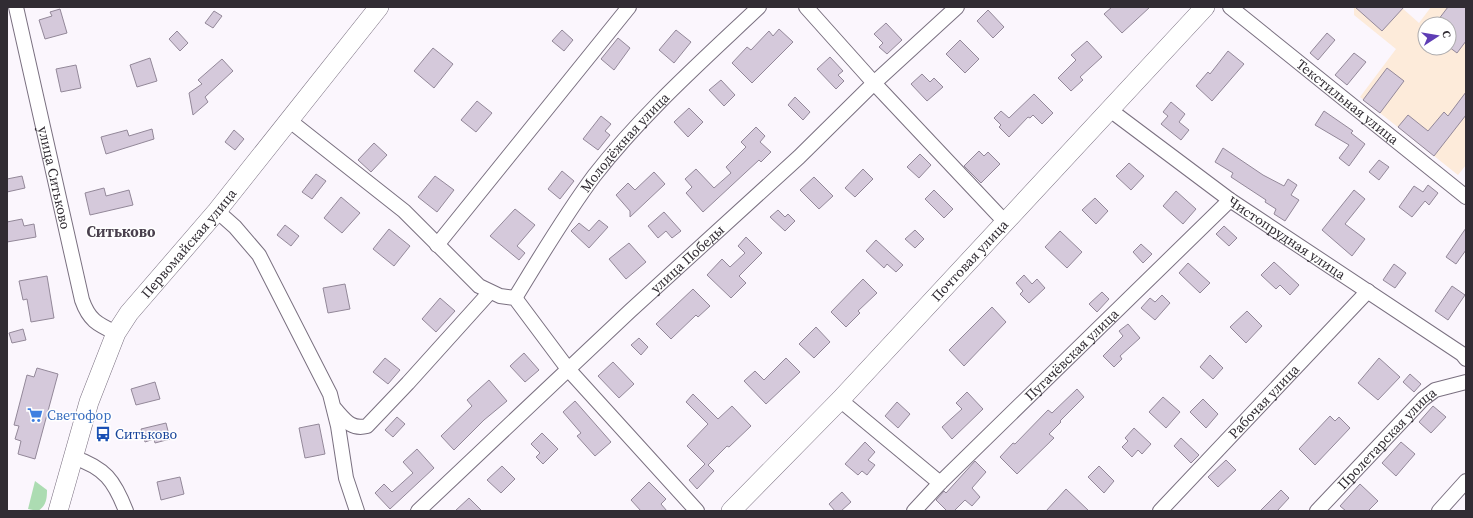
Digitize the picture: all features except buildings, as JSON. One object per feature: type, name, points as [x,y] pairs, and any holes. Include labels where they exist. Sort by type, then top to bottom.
[{"type":"street","name":"улица Ситьково","points":[[16,7],[82,300],[87,313],[96,322],[116,333]]},
{"type":"street","name":"Первомайская улица","points":[[58,511],[89,402],[116,333],[129,313],[217,211],[379,7]]},
{"type":"street","points":[[437,245],[629,7]]},
{"type":"street","name":"Молодёжная улица","points":[[515,298],[536,262],[594,176],[666,94],[759,7]]},
{"type":"street","points":[[806,7],[874,83],[1005,222]]},
{"type":"street","name":"улица Победы","points":[[418,511],[568,369],[799,157],[874,83],[957,7]]},
{"type":"street","name":"Почтовая улица","points":[[731,511],[840,400],[1205,7]]},
{"type":"street","name":"Текстильная улица","points":[[1230,7],[1466,197]]},
{"type":"street","name":"Чистопрудная улица","points":[[1110,110],[1230,200],[1462,354],[1466,359]]},
{"type":"street","points":[[290,121],[404,211],[479,286],[490,292],[515,298],[568,369],[697,511]]},
{"type":"street","name":"Пугачёвская улица","points":[[914,511],[940,483],[1230,200]]},
{"type":"street","points":[[217,211],[235,227],[259,255],[322,377],[335,409],[346,478],[357,511]]},
{"type":"street","name":"Рабочая улица","points":[[1160,511],[1368,291]]},
{"type":"street","points":[[335,409],[355,428],[367,426],[490,292]]},
{"type":"street","name":"Пролетарская улица","points":[[1318,511],[1423,399],[1435,390],[1466,382]]},
{"type":"street","points":[[840,400],[940,483]]},
{"type":"street","points":[[73,457],[90,463],[100,469],[111,481],[126,511]]},
{"type":"street","points":[[1439,511],[1466,481]]},
{"type":"shaded area","points":[[1354,7],[1401,7],[1417,21],[1417,56],[1457,56],[1457,16],[1424,16],[1431,7],[1466,7],[1466,165],[1458,175],[1360,97],[1396,49],[1354,15]]},
{"type":"green space","points":[[35,481],[47,490],[46,502],[38,511],[28,509]]},
{"type":"place","name":"Светофор","points":[[35,415]]},
{"type":"place","name":"Ситьково","points":[[103,434]]},
{"type":"district","name":"Ситьково","points":[[121,232]]}]
